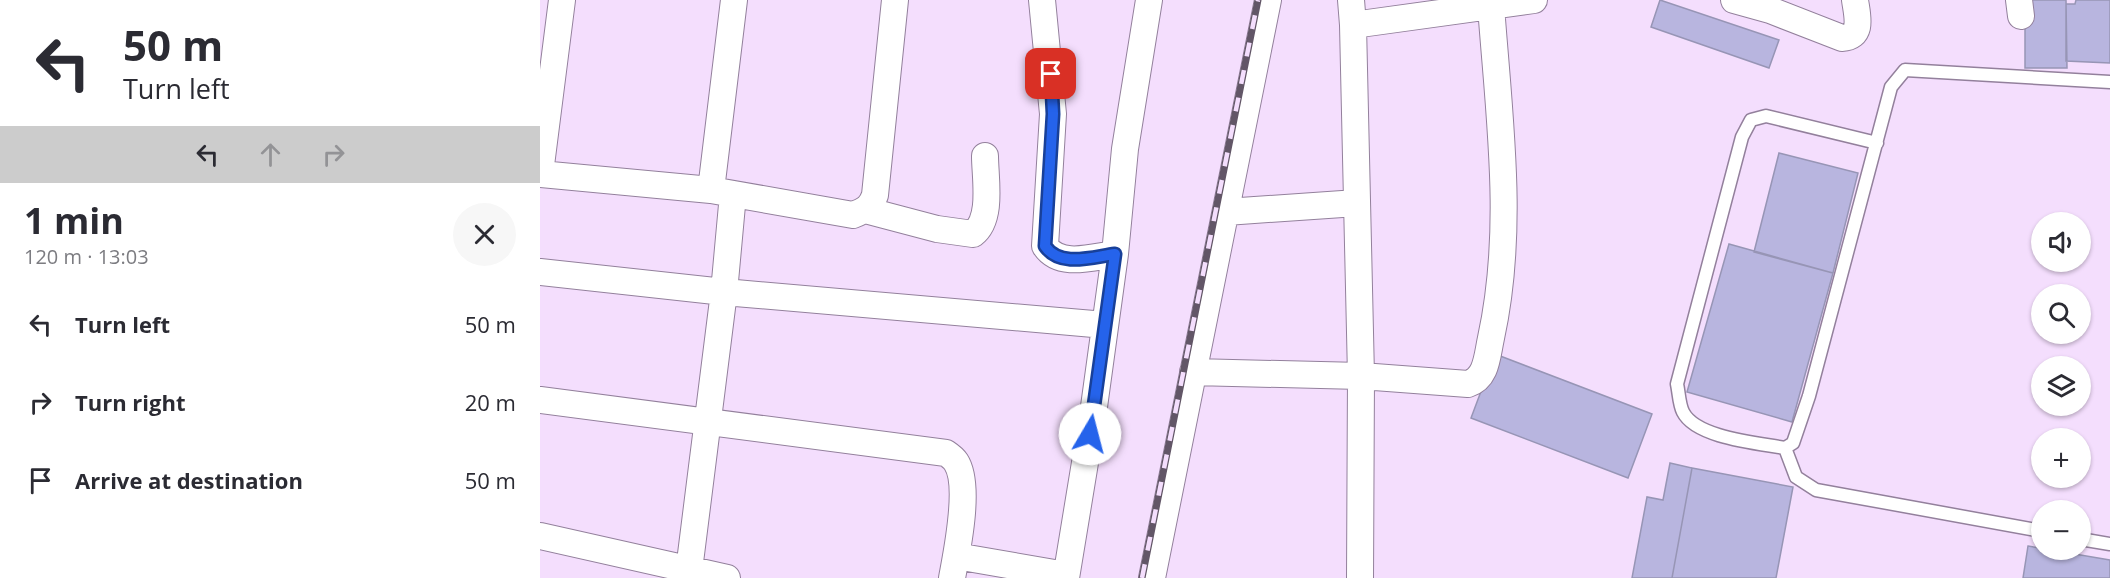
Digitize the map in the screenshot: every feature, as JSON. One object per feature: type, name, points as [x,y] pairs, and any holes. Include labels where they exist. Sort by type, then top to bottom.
[{"type":"street","points":[[562,0],[540,173],[722,192],[853,215],[865,210],[875,195],[895,0]]},
{"type":"street","points":[[688,573],[724,292],[722,192],[734,0]]},
{"type":"street","points":[[1042,0],[1053,114],[1045,246],[1050,254],[1059,258],[1115,254]]},
{"type":"street","points":[[540,400],[946,453],[956,462],[962,479],[954,567],[1066,576],[1105,325],[1115,254],[1125,149],[1149,0]]},
{"type":"street","points":[[1152,578],[1268,0]]},
{"type":"street","points":[[1351,0],[1361,376],[1360,578]]},
{"type":"street","points":[[1353,25],[1534,0]]},
{"type":"street","points":[[1734,0],[1770,10],[1842,38],[1856,33],[1858,24],[1855,0]]},
{"type":"street","points":[[1192,372],[1361,376],[1468,384],[1477,382],[1483,374],[1498,296],[1504,236],[1504,189],[1491,6]]},
{"type":"street","points":[[865,210],[937,229],[974,234],[979,230],[985,218],[985,156]]},
{"type":"street","points":[[1226,212],[1357,203]]},
{"type":"street","points":[[540,272],[724,292],[1105,325]]},
{"type":"street","points":[[540,536],[688,573],[727,578]]},
{"type":"lane","points":[[1877,143],[1767,116],[1751,120],[1742,137],[1677,384],[1683,411],[1692,424],[1717,435],[1785,448],[1793,443],[1809,396],[1877,143],[1891,87],[1905,70],[2110,82]]},
{"type":"lane","points":[[1785,448],[1796,477],[1816,490],[2031,529]]},
{"type":"lane","points":[[2091,540],[2110,544]]},
{"type":"building","points":[[1660,0],[1779,40],[1769,68],[1651,27]]},
{"type":"building","points":[[2025,0],[2066,0],[2067,68],[2025,68]]},
{"type":"building","points":[[2076,0],[2110,0],[2110,63],[2066,61],[2066,4],[2075,4]]},
{"type":"building","points":[[1779,153],[1858,173],[1833,273],[1754,252]]},
{"type":"building","points":[[1729,244],[1833,273],[1792,422],[1687,392]]},
{"type":"building","points":[[1495,354],[1652,414],[1628,478],[1471,418]]},
{"type":"building","points":[[1670,463],[1692,468],[1672,578],[1632,578],[1647,497],[1663,500]]},
{"type":"building","points":[[1692,468],[1793,487],[1776,578],[1672,578]]},
{"type":"building","points":[[2028,546],[2031,547],[2031,560],[2091,560],[2091,557],[2110,560],[2110,578],[2023,578]]},
{"type":"railway","points":[[1142,578],[1258,0]]},
{"type":"route","points":[[1051,74],[1053,114],[1045,246],[1050,254],[1059,258],[1075,259],[1115,254],[1090,434]]}]
